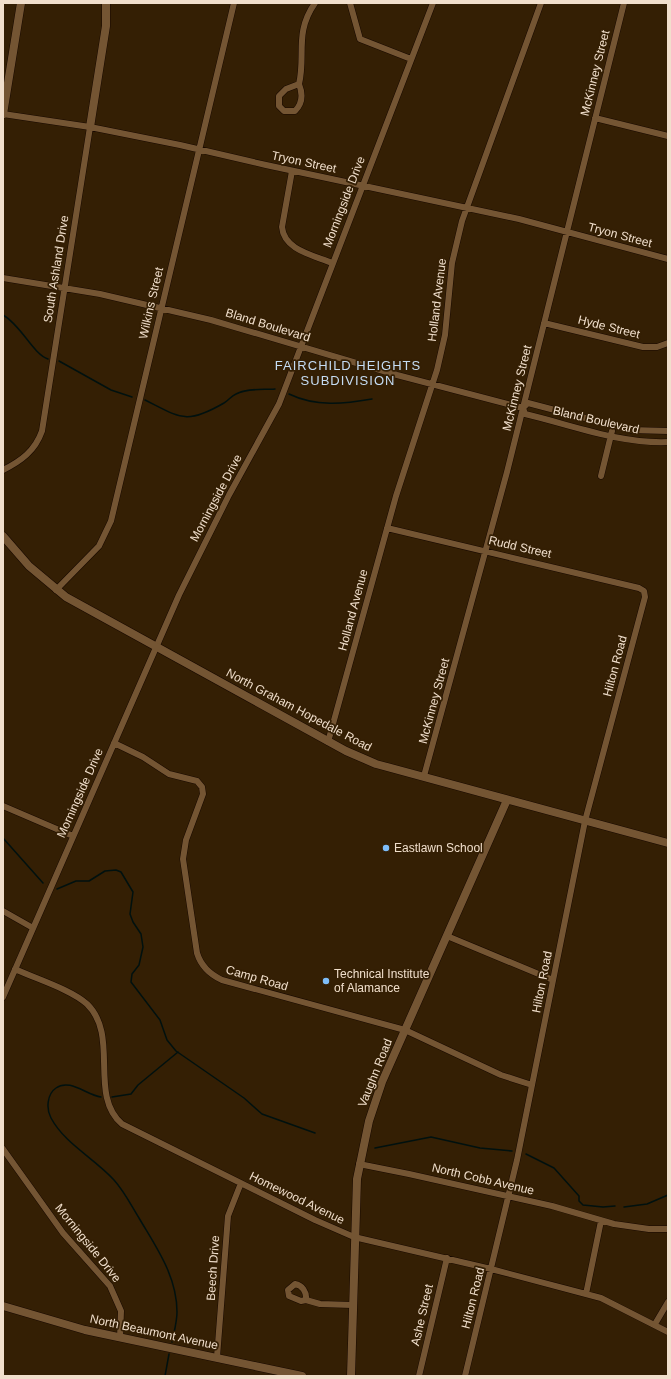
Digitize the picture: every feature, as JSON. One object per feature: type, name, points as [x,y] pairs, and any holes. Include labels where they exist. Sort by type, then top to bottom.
[{"type":"street","points":[[3,114],[21,3]]},
{"type":"street","name":"South Ashland Drive","points":[[3,470],[26,456],[40,438],[101,55],[106,17],[106,3]]},
{"type":"street","name":"Wilkins Street","points":[[56,590],[96,549],[108,530],[234,3]]},
{"type":"street","points":[[299,84],[286,89],[279,96],[279,106],[284,111],[295,111],[298,107],[302,93],[299,84],[302,74],[300,55],[302,34],[315,3]]},
{"type":"street","points":[[350,3],[360,39],[411,59]]},
{"type":"street","name":"Morningside Drive","points":[[3,997],[156,646],[201,548],[270,423],[301,347],[433,3]]},
{"type":"street","name":"Holland Avenue","points":[[328,742],[386,528],[432,384],[445,335],[456,246],[462,221],[468,208],[541,3]]},
{"type":"street","name":"McKinney Street","points":[[424,776],[523,408],[624,3]]},
{"type":"street","name":"Tryon Street","points":[[3,114],[90,127],[198,149],[567,231],[668,259]]},
{"type":"street","points":[[595,118],[668,136]]},
{"type":"street","points":[[292,171],[282,234],[292,246],[332,263]]},
{"type":"street","name":"Bland Boulevard","points":[[3,278],[107,295],[211,320],[432,384],[523,408]]},
{"type":"street","name":"Hyde Street","points":[[544,322],[643,347],[657,347],[668,343]]},
{"type":"street","name":"Bland Boulevard","points":[[523,408],[528,403],[641,432],[668,431]]},
{"type":"street","name":"Bland Boulevard","points":[[523,408],[525,414],[611,436],[638,442],[668,442]]},
{"type":"street","points":[[601,476],[613,426]]},
{"type":"street","name":"Rudd Street","points":[[386,528],[486,550],[639,588],[645,594]]},
{"type":"street","name":"North Graham Hopedale Road","points":[[3,536],[29,566],[56,590],[328,742],[376,764],[668,843]]},
{"type":"street","name":"Hilton Road","points":[[465,1376],[509,1196],[585,821],[645,594]]},
{"type":"street","name":"Camp Road","points":[[114,743],[143,757],[169,774],[194,780],[202,787],[202,794],[186,840],[183,859],[197,953],[207,971],[222,980],[405,1030],[501,1075],[532,1085]]},
{"type":"street","name":"Vaughn Road","points":[[351,1376],[354,1237],[359,1164],[374,1104],[405,1030],[507,800]]},
{"type":"street","points":[[3,806],[73,836]]},
{"type":"street","points":[[3,911],[33,928]]},
{"type":"street","points":[[447,936],[553,980]]},
{"type":"street","name":"Homewood Avenue","points":[[15,969],[70,994],[92,1010],[101,1031],[108,1102],[111,1112],[122,1124],[241,1184],[354,1237],[447,1258],[586,1294],[616,1305],[668,1332]]},
{"type":"street","name":"Morningside Drive","points":[[3,1149],[63,1233],[112,1290],[121,1310],[120,1338]]},
{"type":"street","name":"North Cobb Avenue","points":[[359,1164],[552,1206],[601,1221],[628,1227],[668,1229]]},
{"type":"street","name":"Beech Drive","points":[[217,1357],[228,1216],[241,1184]]},
{"type":"street","points":[[586,1294],[601,1221]]},
{"type":"street","name":"Ashe Street","points":[[419,1376],[447,1258]]},
{"type":"street","points":[[306,1300],[320,1304],[352,1305]]},
{"type":"street","points":[[655,1324],[668,1302]]},
{"type":"street","name":"North Beaumont Avenue","points":[[3,1306],[52,1321],[120,1338],[217,1357],[302,1376]]},
{"type":"waterway","points":[[3,315],[16,325],[42,356],[48,359]]},
{"type":"waterway","points":[[59,361],[111,390],[132,397]]},
{"type":"waterway","points":[[145,400],[176,415],[192,416],[211,410],[240,392],[275,389]]},
{"type":"waterway","points":[[289,394],[320,403],[341,403],[372,399]]},
{"type":"waterway","points":[[3,838],[43,883]]},
{"type":"waterway","points":[[57,889],[76,881],[89,881],[105,871],[116,870],[121,872],[133,892],[130,914],[133,922],[141,934],[143,947],[139,965],[132,974],[131,982],[160,1020],[167,1040],[176,1051],[244,1098],[262,1114],[315,1133]]},
{"type":"waterway","points":[[112,1097],[131,1094],[138,1085],[178,1052]]},
{"type":"waterway","points":[[101,1097],[72,1086],[61,1085],[53,1091],[49,1098],[49,1114],[64,1136],[118,1184],[164,1262],[176,1299],[177,1316],[172,1342]]},
{"type":"waterway","points":[[375,1148],[431,1137],[480,1148],[512,1151]]},
{"type":"waterway","points":[[526,1154],[554,1168],[579,1196],[579,1201],[583,1205],[603,1207],[615,1206]]},
{"type":"waterway","points":[[624,1207],[647,1204],[668,1195]]},
{"type":"waterway","points":[[165,1376],[169,1354]]},
{"type":"place","name":"Eastlawn School","points":[[386,848]]},
{"type":"place","name":"Technical Institute of Alamance","points":[[326,981]]},
{"type":"district","name":"FAIRCHILD HEIGHTS SUBDIVISION","points":[[348,372]]}]
